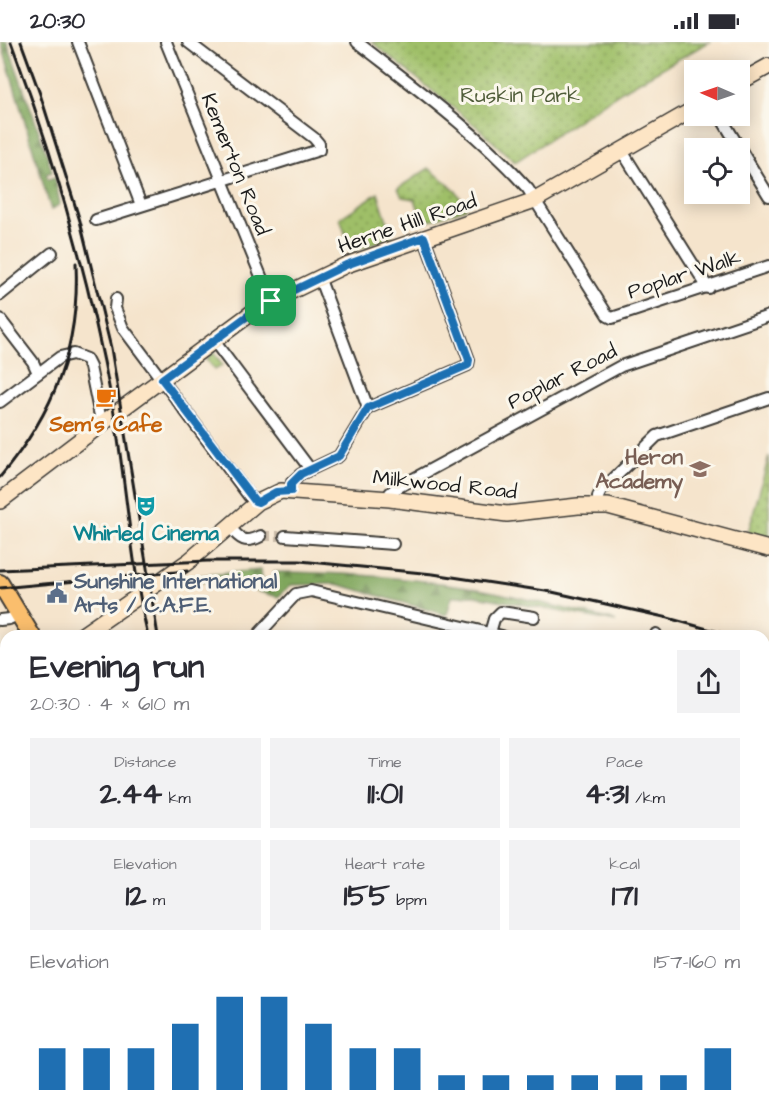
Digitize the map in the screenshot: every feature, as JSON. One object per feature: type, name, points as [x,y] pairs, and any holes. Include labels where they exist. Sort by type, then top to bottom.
[{"type":"main road","points":[[0,583],[28,630]]},
{"type":"street","points":[[78,42],[141,205]]},
{"type":"street","name":"Kemerton Road","points":[[166,42],[271,301]]},
{"type":"street","points":[[96,220],[316,152],[320,147],[314,138],[188,42]]},
{"type":"street","points":[[357,42],[447,113],[493,153],[528,189],[535,200]]},
{"type":"street","points":[[750,76],[769,66]]},
{"type":"street","name":"Herne Hill Road","points":[[0,501],[246,316],[271,301],[346,265],[535,200],[684,115]]},
{"type":"street","points":[[726,126],[769,196]]},
{"type":"street","points":[[622,152],[708,288]]},
{"type":"street","name":"Poplar Walk","points":[[535,200],[612,318],[769,266]]},
{"type":"street","points":[[90,630],[189,561],[258,502],[276,492],[291,491],[291,484],[296,478],[339,456],[368,408],[466,367],[469,362],[424,237]]},
{"type":"street","points":[[0,295],[52,253]]},
{"type":"street","points":[[319,277],[368,408]]},
{"type":"street","points":[[116,299],[117,313],[123,328],[249,496],[258,502]]},
{"type":"street","name":"Poplar Road","points":[[390,499],[390,493],[395,489],[613,370],[769,316]]},
{"type":"street","points":[[0,319],[33,362],[38,373]]},
{"type":"street","points":[[214,340],[310,469]]},
{"type":"street","points":[[0,402],[60,357],[66,354],[80,356],[86,359],[90,367],[100,416],[104,422]]},
{"type":"street","points":[[598,506],[601,491],[657,436],[769,398]]},
{"type":"street","name":"Milkwood Road","points":[[291,491],[390,499],[507,514],[598,506],[627,511],[769,549]]},
{"type":"street","points":[[230,527],[240,539],[245,541],[253,541],[261,536]]},
{"type":"street","points":[[285,536],[393,544]]},
{"type":"street","points":[[263,630],[296,594],[311,591],[477,630]]},
{"type":"street","points":[[491,630],[494,619],[501,612],[534,617]]},
{"type":"street","points":[[0,620],[18,615]]},
{"type":"green space","points":[[1,42],[7,42],[47,154],[52,172],[46,174],[48,180],[55,178],[60,204],[51,210]]},
{"type":"green space","name":"Ruskin Park","points":[[372,42],[709,42],[622,91],[515,162],[477,127]]},
{"type":"green space","points":[[429,168],[456,191],[466,208],[423,223],[415,199],[402,197],[398,188]]},
{"type":"green space","points":[[378,193],[392,236],[351,252],[340,218]]},
{"type":"green space","points":[[213,352],[222,365],[215,370],[206,360]]},
{"type":"green space","points":[[769,456],[769,539],[748,533]]},
{"type":"green space","points":[[260,570],[261,580],[274,580],[274,572],[321,573],[462,586],[536,601],[616,622],[471,595],[452,597],[447,615],[337,584],[291,585],[278,597],[231,584],[230,581],[182,582],[185,577]]},
{"type":"tunnel","points":[[261,536],[285,536]]},
{"type":"railway","points":[[11,42],[56,175],[93,310],[112,402],[137,578],[147,630]]},
{"type":"railway","points":[[21,42],[80,221],[111,348],[157,630]]},
{"type":"railway","points":[[0,477],[35,428],[60,378],[73,323],[76,263]]},
{"type":"railway","points":[[0,570],[208,561],[300,561],[433,574],[552,592],[711,630]]},
{"type":"railway","points":[[0,588],[187,571]]},
{"type":"place","name":"Sem's Cafe","points":[[106,397]]},
{"type":"place","name":"Heron Academy","points":[[700,469]]},
{"type":"place","name":"Whirled Cinema","points":[[146,506]]},
{"type":"place","name":"Sunshine International Arts / C.A.F.E.","points":[[57,593]]},
{"type":"route","points":[[424,237],[469,362],[466,367],[368,408],[339,456],[301,474],[291,484],[291,491],[272,494],[258,502],[249,496],[162,379],[246,316],[271,301],[346,265],[424,237]]}]
